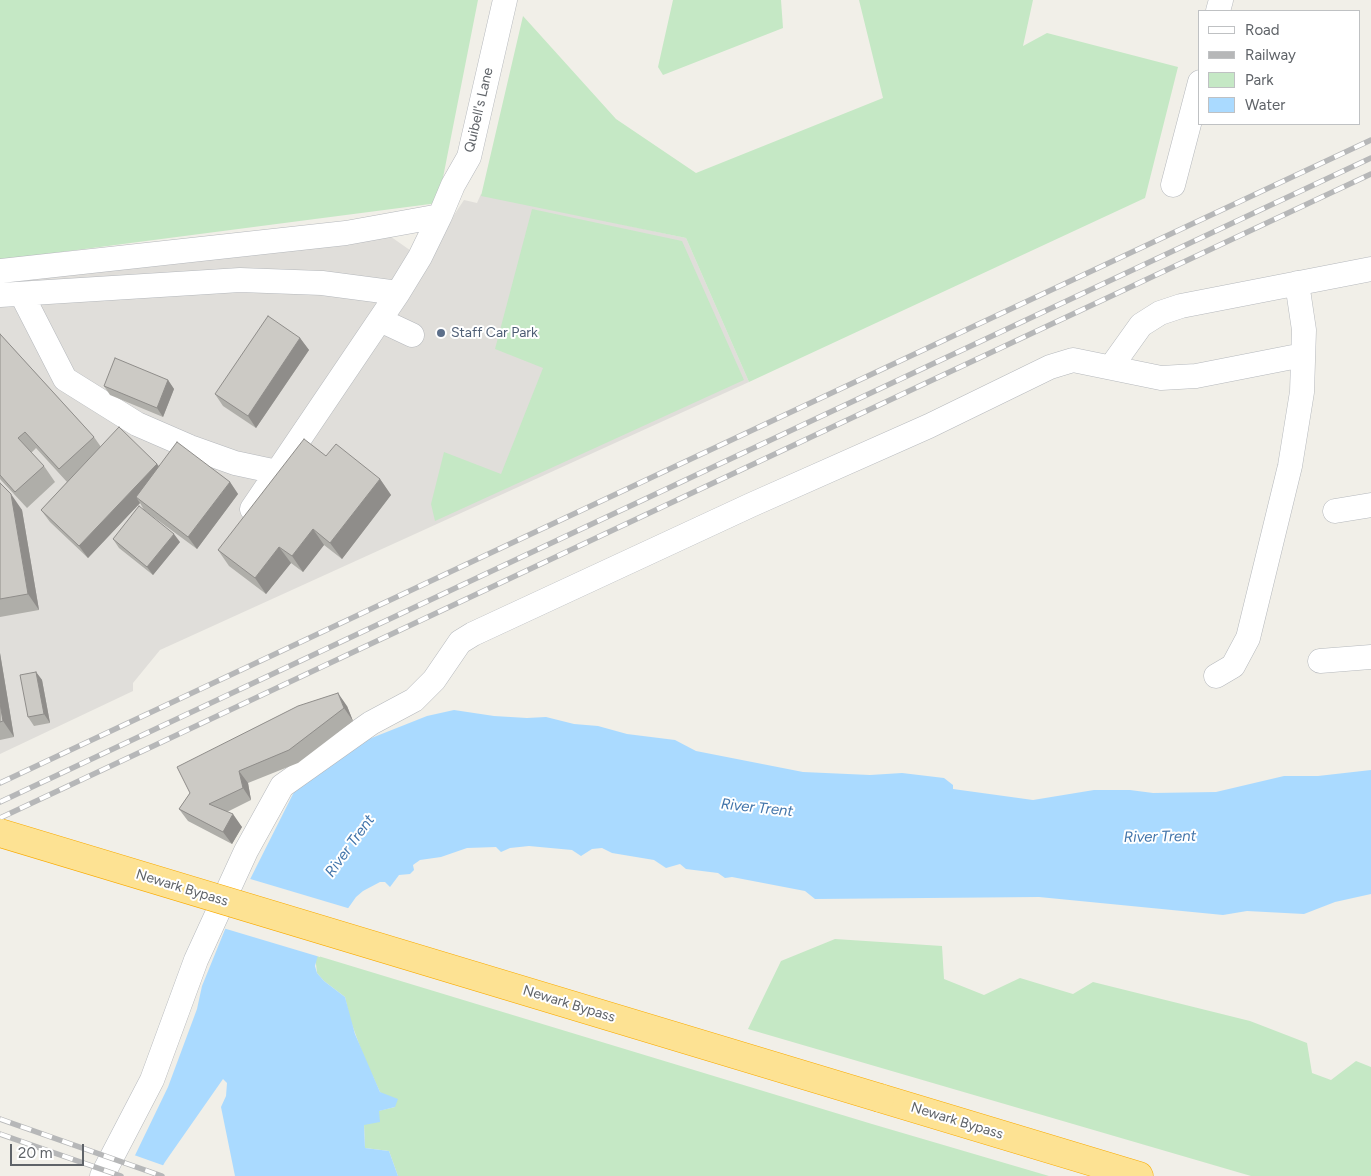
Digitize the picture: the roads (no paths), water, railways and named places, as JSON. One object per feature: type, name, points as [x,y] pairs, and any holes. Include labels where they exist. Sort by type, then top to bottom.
[{"type":"highway","name":"Newark Bypass","points":[[0,833],[1139,1176]]},
{"type":"street","name":"Quibell's Lane","points":[[239,530],[398,293],[420,257],[453,185],[469,157],[506,0]]},
{"type":"street","points":[[1173,185],[1198,90]]},
{"type":"street","points":[[0,271],[346,233],[440,216]]},
{"type":"street","points":[[1111,367],[1141,325],[1160,313],[1181,306],[1371,269]]},
{"type":"street","points":[[277,472],[235,463],[190,447],[137,424],[65,380],[11,295],[134,285],[240,280],[322,283],[398,293]]},
{"type":"street","points":[[1216,676],[1233,666],[1248,638],[1254,620],[1290,466],[1302,392],[1304,330],[1298,283]]},
{"type":"street","points":[[380,320],[412,335]]},
{"type":"street","points":[[102,1176],[152,1080],[196,960],[246,851],[282,786],[371,723],[414,700],[434,680],[460,642],[473,634],[751,505],[929,426],[1050,366],[1073,360],[1161,378],[1196,376],[1303,355]]},
{"type":"street","points":[[1336,511],[1371,505]]},
{"type":"street","points":[[1320,661],[1371,657]]},
{"type":"water","name":"River Trent","points":[[454,710],[494,716],[546,717],[574,724],[598,726],[627,734],[675,740],[696,751],[803,772],[870,775],[902,773],[944,778],[953,785],[953,789],[1033,800],[1094,790],[1130,790],[1153,793],[1216,792],[1284,776],[1318,776],[1371,770],[1371,894],[1335,902],[1304,914],[1247,911],[1223,915],[1039,897],[815,899],[805,891],[732,877],[725,878],[718,873],[686,869],[680,864],[666,868],[654,860],[612,853],[602,848],[592,849],[581,856],[572,850],[529,846],[510,848],[501,852],[496,847],[467,848],[441,857],[420,860],[413,865],[414,870],[410,874],[399,875],[390,887],[385,882],[380,882],[363,891],[356,897],[316,954],[318,955],[315,966],[317,973],[324,981],[345,997],[355,1034],[380,1092],[398,1099],[395,1107],[379,1111],[380,1122],[364,1125],[365,1148],[389,1151],[398,1176],[235,1176],[221,1107],[226,1096],[227,1083],[223,1079],[157,1176],[125,1176],[168,1087],[197,1009],[202,986],[226,927],[294,792],[369,739],[427,716]]},
{"type":"railway","points":[[0,783],[1371,140]]},
{"type":"railway","points":[[0,802],[1371,158]]},
{"type":"railway","points":[[0,818],[1371,174]]},
{"type":"railway","points":[[0,1119],[162,1176]]},
{"type":"railway","points":[[0,1134],[121,1176]]},
{"type":"place","name":"Staff Car Park","points":[[441,333]]}]
